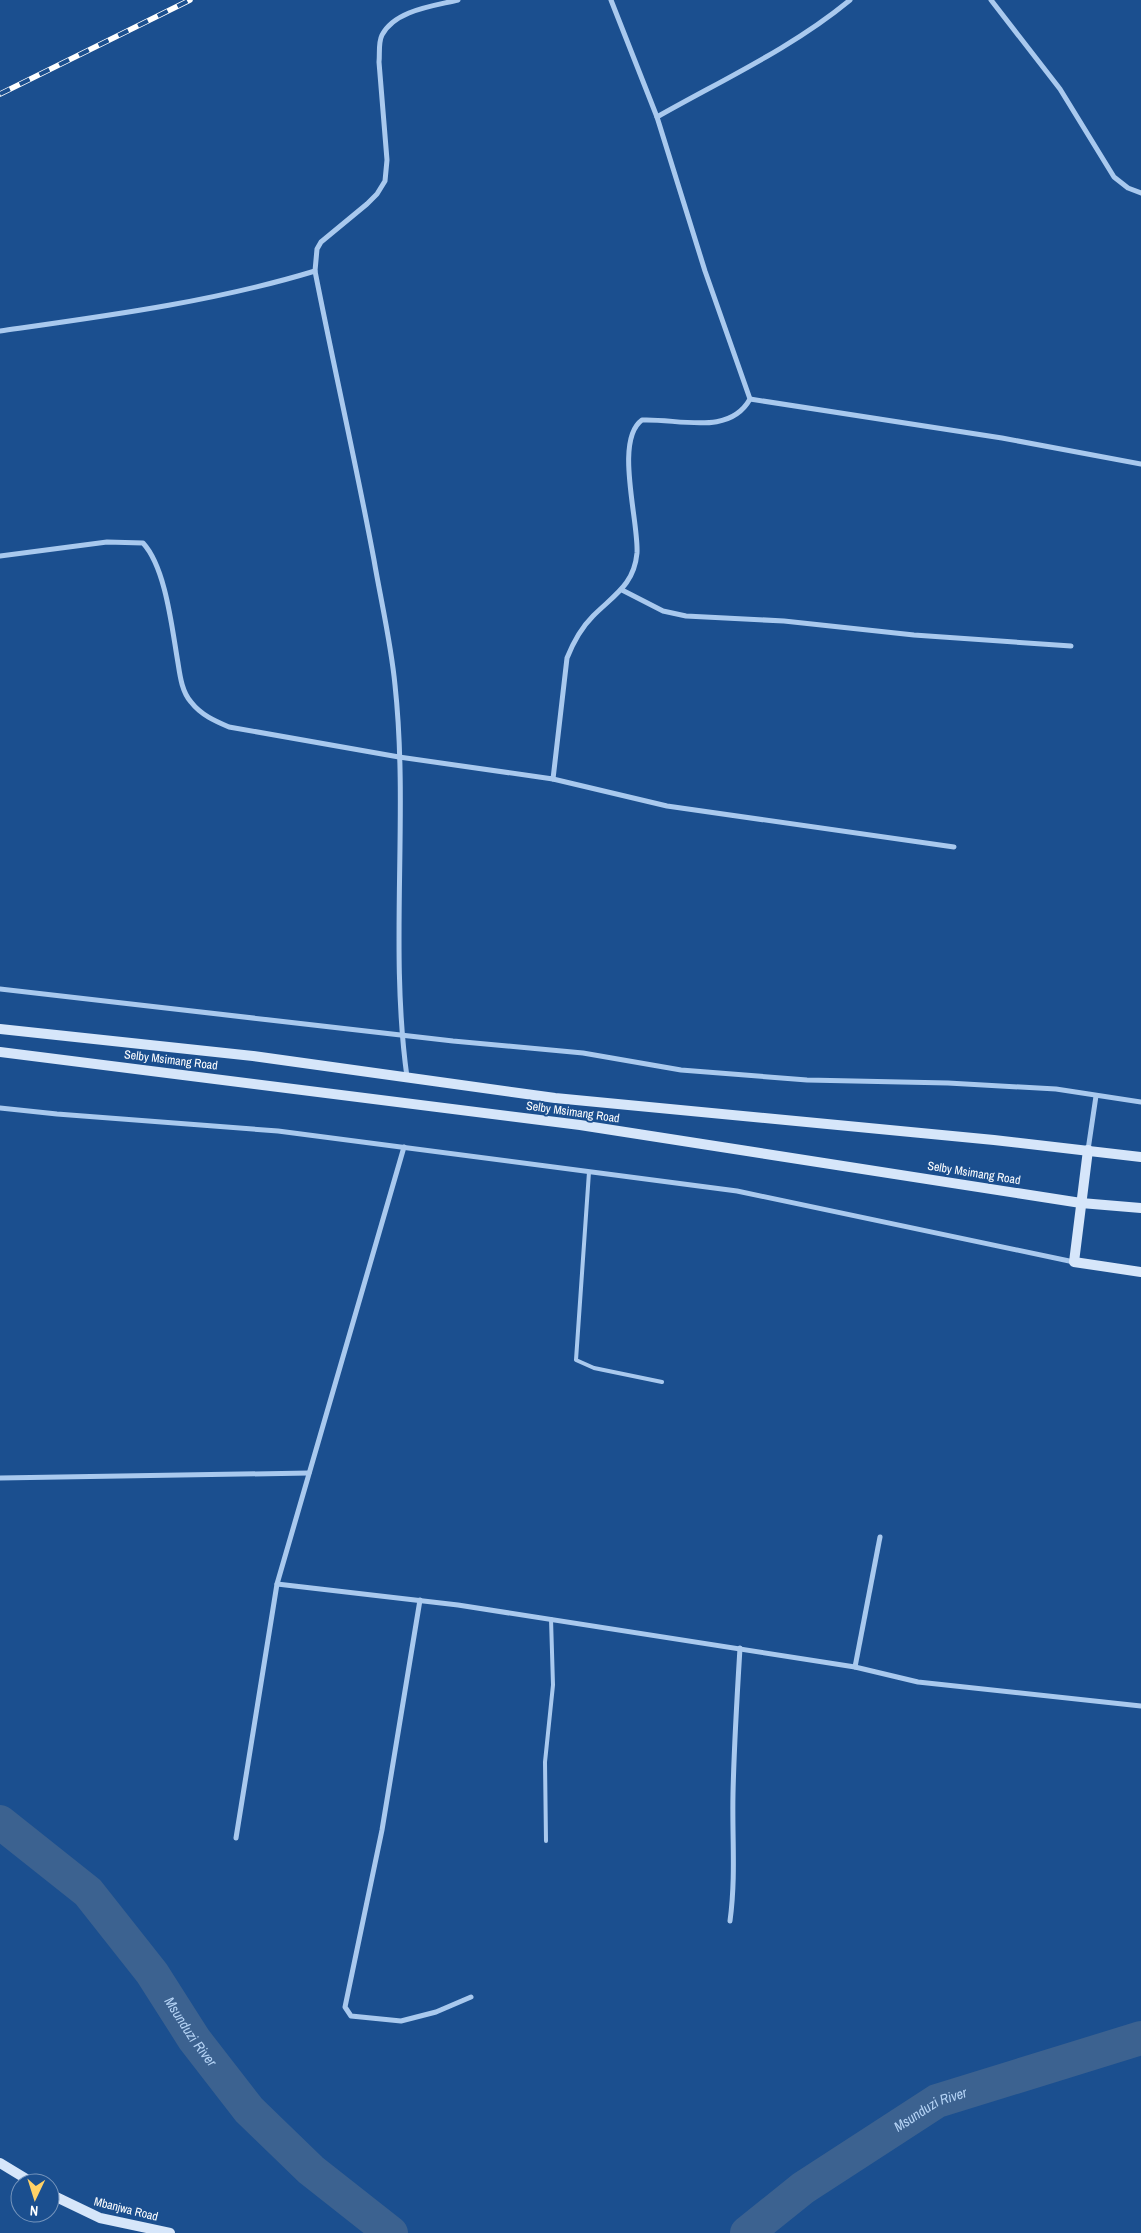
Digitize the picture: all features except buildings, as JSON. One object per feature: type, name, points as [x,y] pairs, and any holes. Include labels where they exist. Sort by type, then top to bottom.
[{"type":"main road","name":"Selby Msimang Road","points":[[0,1029],[253,1056],[554,1098],[1088,1150],[1141,1157]]},
{"type":"main road","name":"Selby Msimang Road","points":[[0,1052],[580,1125],[1081,1202],[1141,1208]]},
{"type":"main road","points":[[1088,1150],[1074,1262],[1141,1272]]},
{"type":"main road","points":[[0,2162],[17,2173]]},
{"type":"main road","name":"Mbanjwa Road","points":[[60,2199],[100,2218],[170,2233]]},
{"type":"street","points":[[407,1078],[401,1035],[399,991],[399,757],[395,686],[389,643],[362,498],[315,271],[317,249],[321,242],[367,204],[377,194],[385,181],[387,160],[380,62],[381,37],[391,25],[410,13],[458,0]]},
{"type":"street","points":[[611,0],[657,117],[705,271],[750,399]]},
{"type":"street","points":[[657,117],[788,44],[828,18],[850,0]]},
{"type":"street","points":[[991,0],[1060,89],[1114,177],[1128,188],[1141,193]]},
{"type":"street","points":[[0,331],[191,301],[266,286],[315,271]]},
{"type":"street","points":[[750,399],[1002,438],[1141,464]]},
{"type":"street","points":[[553,779],[566,658],[573,644],[592,618],[622,590],[633,573],[637,552],[629,452],[631,437],[638,423],[642,420],[652,419],[705,423],[720,422],[738,415],[750,399]]},
{"type":"street","points":[[0,556],[107,542],[142,543],[151,557],[164,590],[181,685],[190,702],[203,714],[229,727],[399,757],[553,779],[667,806],[954,847]]},
{"type":"street","points":[[622,590],[663,610],[686,616],[784,621],[914,635],[1071,646]]},
{"type":"street","points":[[0,989],[583,1054],[691,1071],[807,1080],[1013,1086],[1056,1089],[1141,1102]]},
{"type":"street","points":[[1088,1150],[1096,1096]]},
{"type":"street","points":[[0,1108],[278,1131],[737,1191],[1074,1262]]},
{"type":"street","points":[[236,1838],[277,1584],[404,1147]]},
{"type":"street","points":[[0,1478],[310,1473]]},
{"type":"street","points":[[855,1667],[880,1537]]},
{"type":"street","points":[[277,1584],[420,1600],[551,1619],[855,1667],[918,1682],[1141,1706]]},
{"type":"street","points":[[420,1600],[382,1830],[345,2007],[351,2016],[401,2021],[436,2012],[471,1997]]},
{"type":"street","points":[[730,1921],[735,1873],[733,1758],[740,1648]]},
{"type":"lane","points":[[589,1172],[576,1360],[594,1368],[662,1382]]},
{"type":"lane","points":[[546,1840],[544,1762],[554,1684],[551,1619]]},
{"type":"waterway","name":"Msunduzi River","points":[[0,1822],[88,1892],[152,1973],[194,2039],[249,2110],[311,2170],[391,2233]]},
{"type":"waterway","name":"Msunduzi River","points":[[747,2233],[803,2188],[937,2101],[1141,2038]]},
{"type":"railway","points":[[0,94],[190,0]]}]
